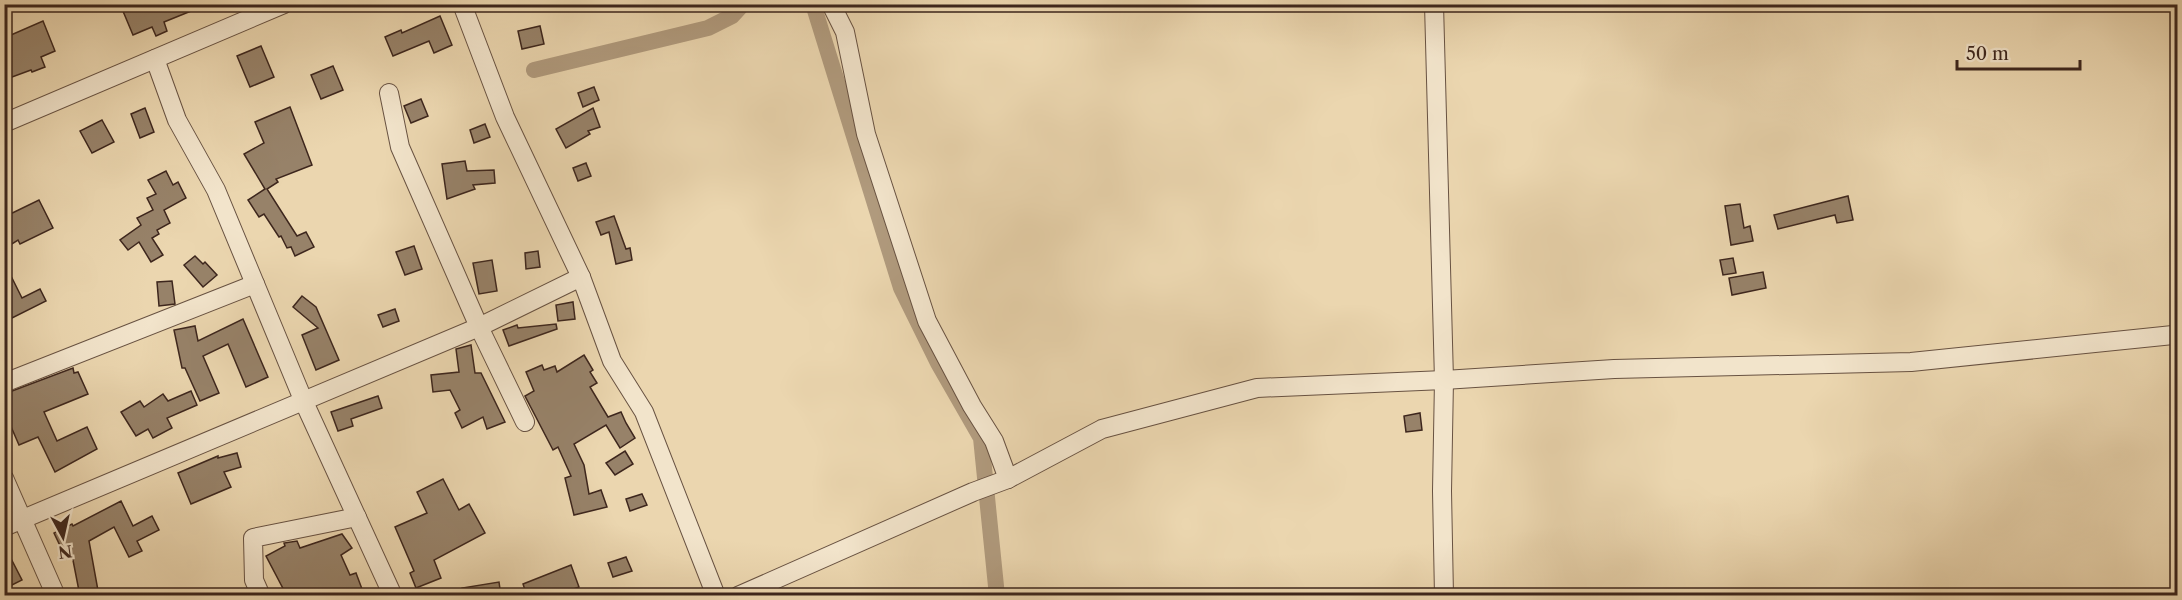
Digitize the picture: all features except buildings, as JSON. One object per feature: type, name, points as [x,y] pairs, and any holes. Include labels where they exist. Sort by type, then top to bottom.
[{"type":"street","points":[[4,123],[284,4]]},
{"type":"street","points":[[462,4],[505,117],[581,277],[612,361],[644,412],[716,596]]},
{"type":"street","points":[[831,4],[844,32],[866,134],[927,321],[972,406],[994,441],[1008,479]]},
{"type":"street","points":[[1434,4],[1444,380],[1442,491],[1444,596]]},
{"type":"street","points":[[155,59],[177,120],[216,190],[304,402],[393,596]]},
{"type":"street","points":[[389,93],[400,147],[479,327],[525,422]]},
{"type":"street","points":[[4,527],[479,327],[581,277]]},
{"type":"street","points":[[4,383],[255,284]]},
{"type":"street","points":[[738,596],[973,492],[1008,479],[1102,429],[1257,388],[1444,380],[1614,369],[1911,362],[2176,334]]},
{"type":"street","points":[[4,478],[56,596]]},
{"type":"street","points":[[261,596],[254,580],[253,538],[357,517]]},
{"type":"waterway","points":[[534,70],[708,28],[732,16],[743,4]]},
{"type":"waterway","points":[[813,4],[901,288],[938,363],[981,438],[997,596]]}]
